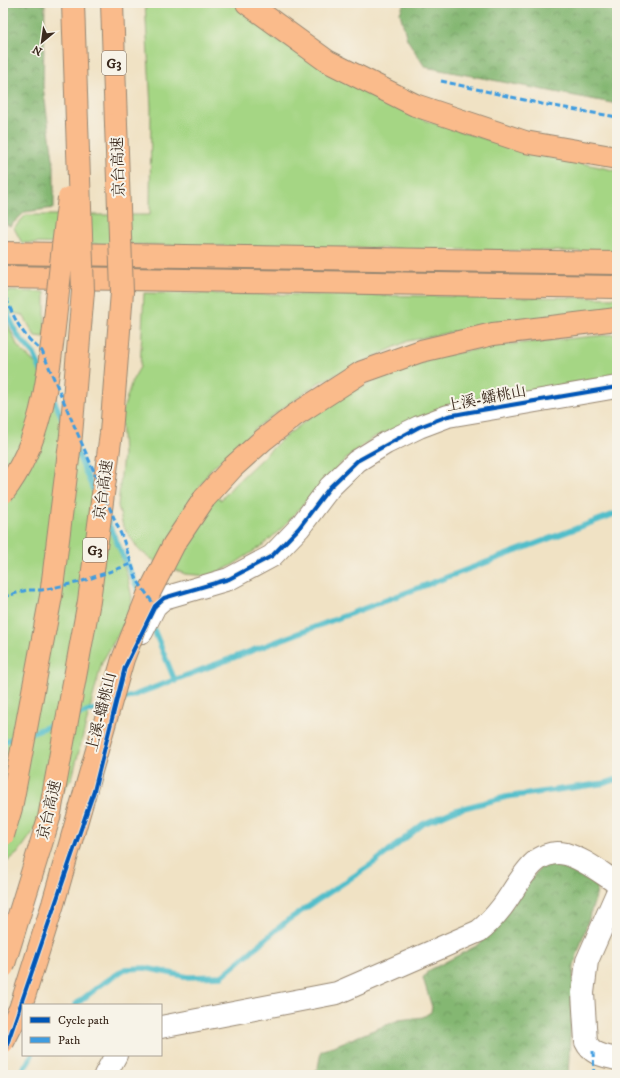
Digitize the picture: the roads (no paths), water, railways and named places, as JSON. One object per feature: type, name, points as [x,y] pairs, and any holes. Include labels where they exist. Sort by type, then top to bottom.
[{"type":"highway","points":[[3,835],[11,808],[51,596],[71,435],[83,290],[73,3]]},
{"type":"highway","name":"京台高速","points":[[3,968],[49,818],[89,601],[111,433],[122,292],[112,3]]},
{"type":"highway","points":[[247,3],[327,61],[415,105],[525,142],[617,158]]},
{"type":"highway","points":[[3,493],[14,479],[36,430],[49,368],[77,123]]},
{"type":"highway","points":[[3,253],[617,262]]},
{"type":"highway","points":[[3,277],[617,287]]},
{"type":"highway","points":[[3,1042],[20,1009],[53,904],[123,659],[151,588],[174,544],[204,499],[233,467],[263,440],[295,415],[362,372],[421,351],[493,334],[617,319]]},
{"type":"street","name":"上溪-蟠桃山","points":[[3,1056],[94,791],[125,667],[155,606],[169,597],[229,579],[272,556],[298,528],[330,487],[357,461],[419,427],[448,416],[462,413],[617,387]]},
{"type":"street","points":[[162,1027],[337,993],[479,931],[503,906],[531,865],[542,857],[556,853],[566,854],[578,859],[617,883]]},
{"type":"street","points":[[617,893],[588,961],[583,993],[586,1042],[589,1047],[598,1054],[617,1058]]},
{"type":"street","points":[[105,1075],[115,1056]]},
{"type":"waterway","points":[[3,304],[18,336],[34,354],[41,371]]},
{"type":"waterway","points":[[51,394],[64,422]]},
{"type":"waterway","points":[[76,450],[95,494]]},
{"type":"waterway","points":[[116,702],[617,513]]},
{"type":"waterway","points":[[107,520],[141,596]]},
{"type":"waterway","points":[[152,625],[175,681]]},
{"type":"waterway","points":[[73,717],[104,706]]},
{"type":"waterway","points":[[30,733],[61,722]]},
{"type":"waterway","points":[[3,742],[20,736]]},
{"type":"waterway","points":[[76,1004],[102,984],[125,969],[146,968],[188,977],[222,976],[288,920],[375,862],[423,824],[456,810],[506,797],[606,783],[617,779]]},
{"type":"waterway","points":[[20,1075],[31,1056]]}]
